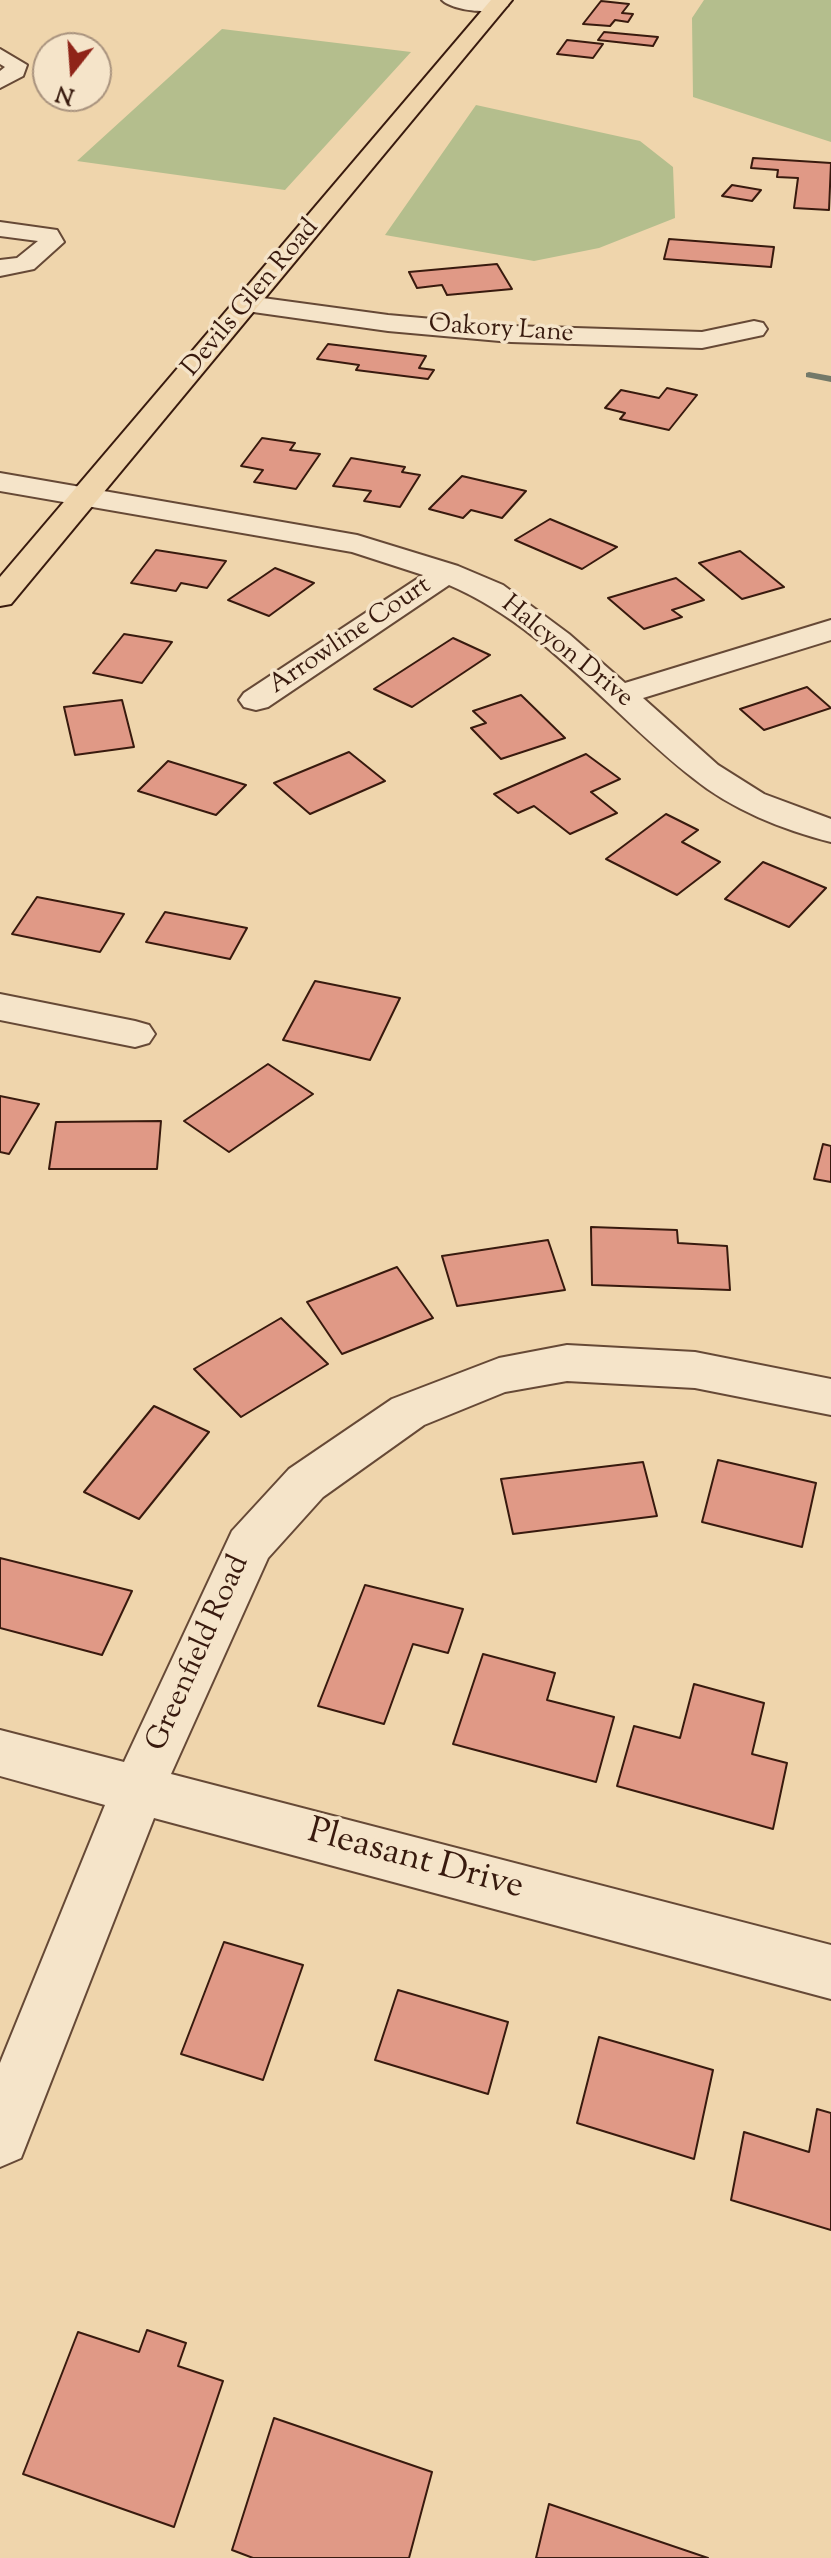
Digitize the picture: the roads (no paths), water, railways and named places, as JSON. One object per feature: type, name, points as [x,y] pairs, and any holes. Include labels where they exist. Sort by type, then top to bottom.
[{"type":"main road","name":"Devils Glen Road","points":[[0,597],[500,3]]},
{"type":"street","points":[[452,0],[500,3]]},
{"type":"street","points":[[0,55],[16,65],[9,77],[0,81]]},
{"type":"street","points":[[0,229],[48,235],[52,242],[25,264],[0,268]]},
{"type":"street","name":"Oakory Lane","points":[[248,304],[388,323],[511,334],[702,340],[754,329]]},
{"type":"street","name":"Halcyon Drive","points":[[0,482],[357,544],[447,573],[492,592],[558,641],[706,772],[752,801],[831,831]]},
{"type":"street","name":"Arrowline Court","points":[[256,700],[447,573]]},
{"type":"street","points":[[619,695],[831,630]]},
{"type":"street","points":[[0,1007],[135,1034]]},
{"type":"street","name":"Greenfield Road","points":[[0,2137],[138,1789],[249,1545],[306,1483],[408,1412],[499,1376],[567,1363],[695,1370],[831,1397]]},
{"type":"street","name":"Pleasant Drive","points":[[0,1753],[831,1972]]},
{"type":"waterway","points":[[809,375],[831,379]]}]
